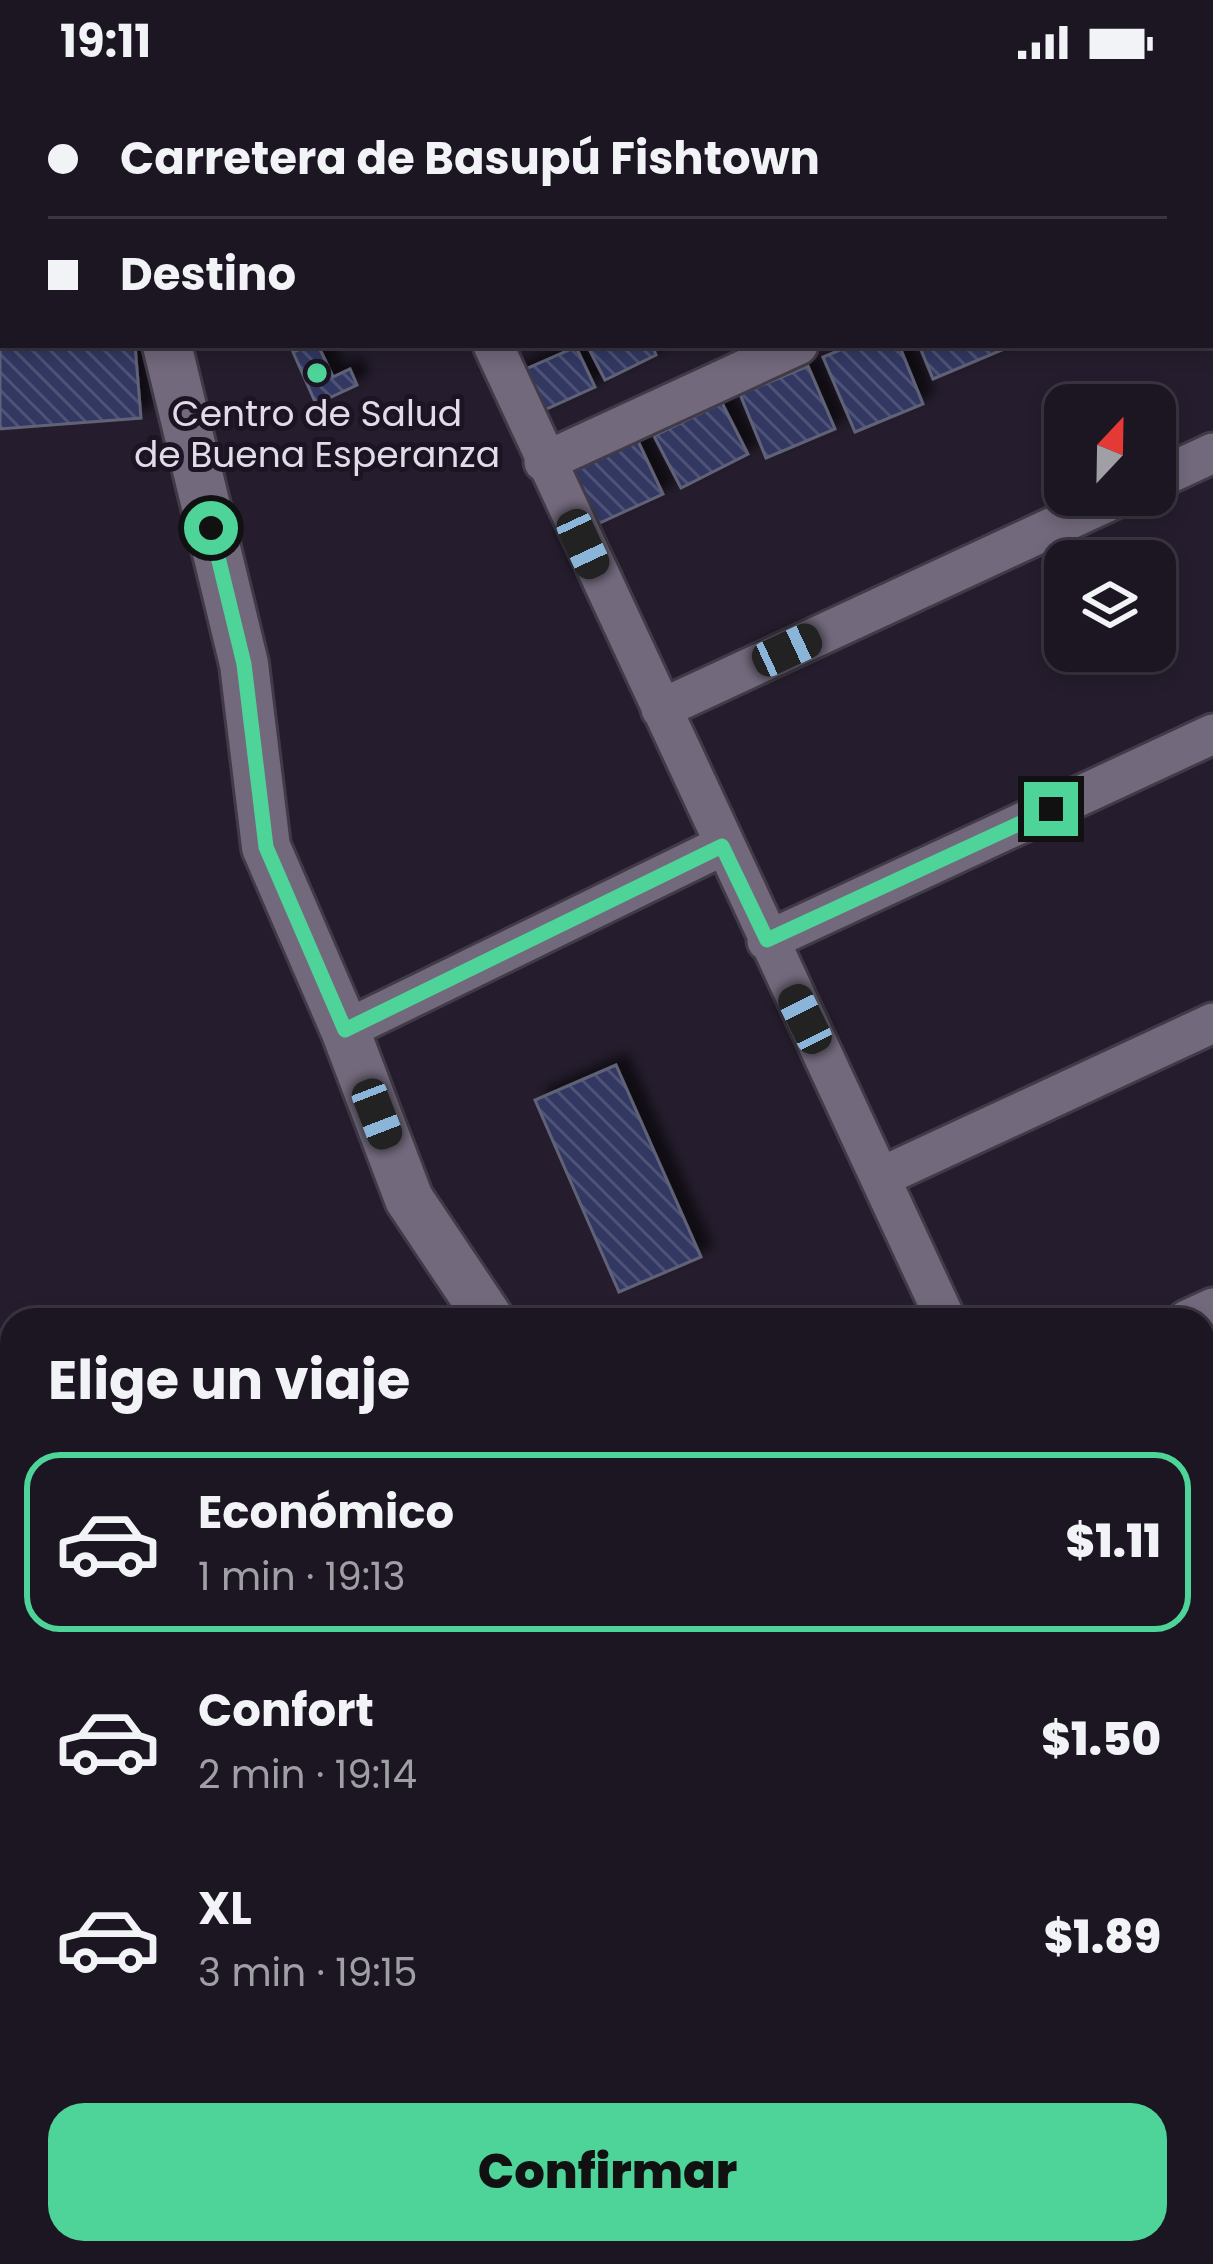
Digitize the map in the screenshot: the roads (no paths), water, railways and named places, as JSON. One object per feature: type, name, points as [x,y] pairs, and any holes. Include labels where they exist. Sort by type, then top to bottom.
[{"type":"street","points":[[168,348],[244,664],[266,847],[345,1030],[409,1199],[482,1308]]},
{"type":"street","points":[[495,348],[722,846],[941,1308]]},
{"type":"street","points":[[544,462],[791,348]]},
{"type":"street","points":[[1176,470],[1213,453]]},
{"type":"street","points":[[661,709],[1078,516]]},
{"type":"street","points":[[767,940],[1213,734]]},
{"type":"street","points":[[345,1030],[722,846]]},
{"type":"street","points":[[881,1177],[1213,1023]]},
{"type":"place","name":"Centro de Salud de Buena Esperanza","points":[[317,373]]}]
